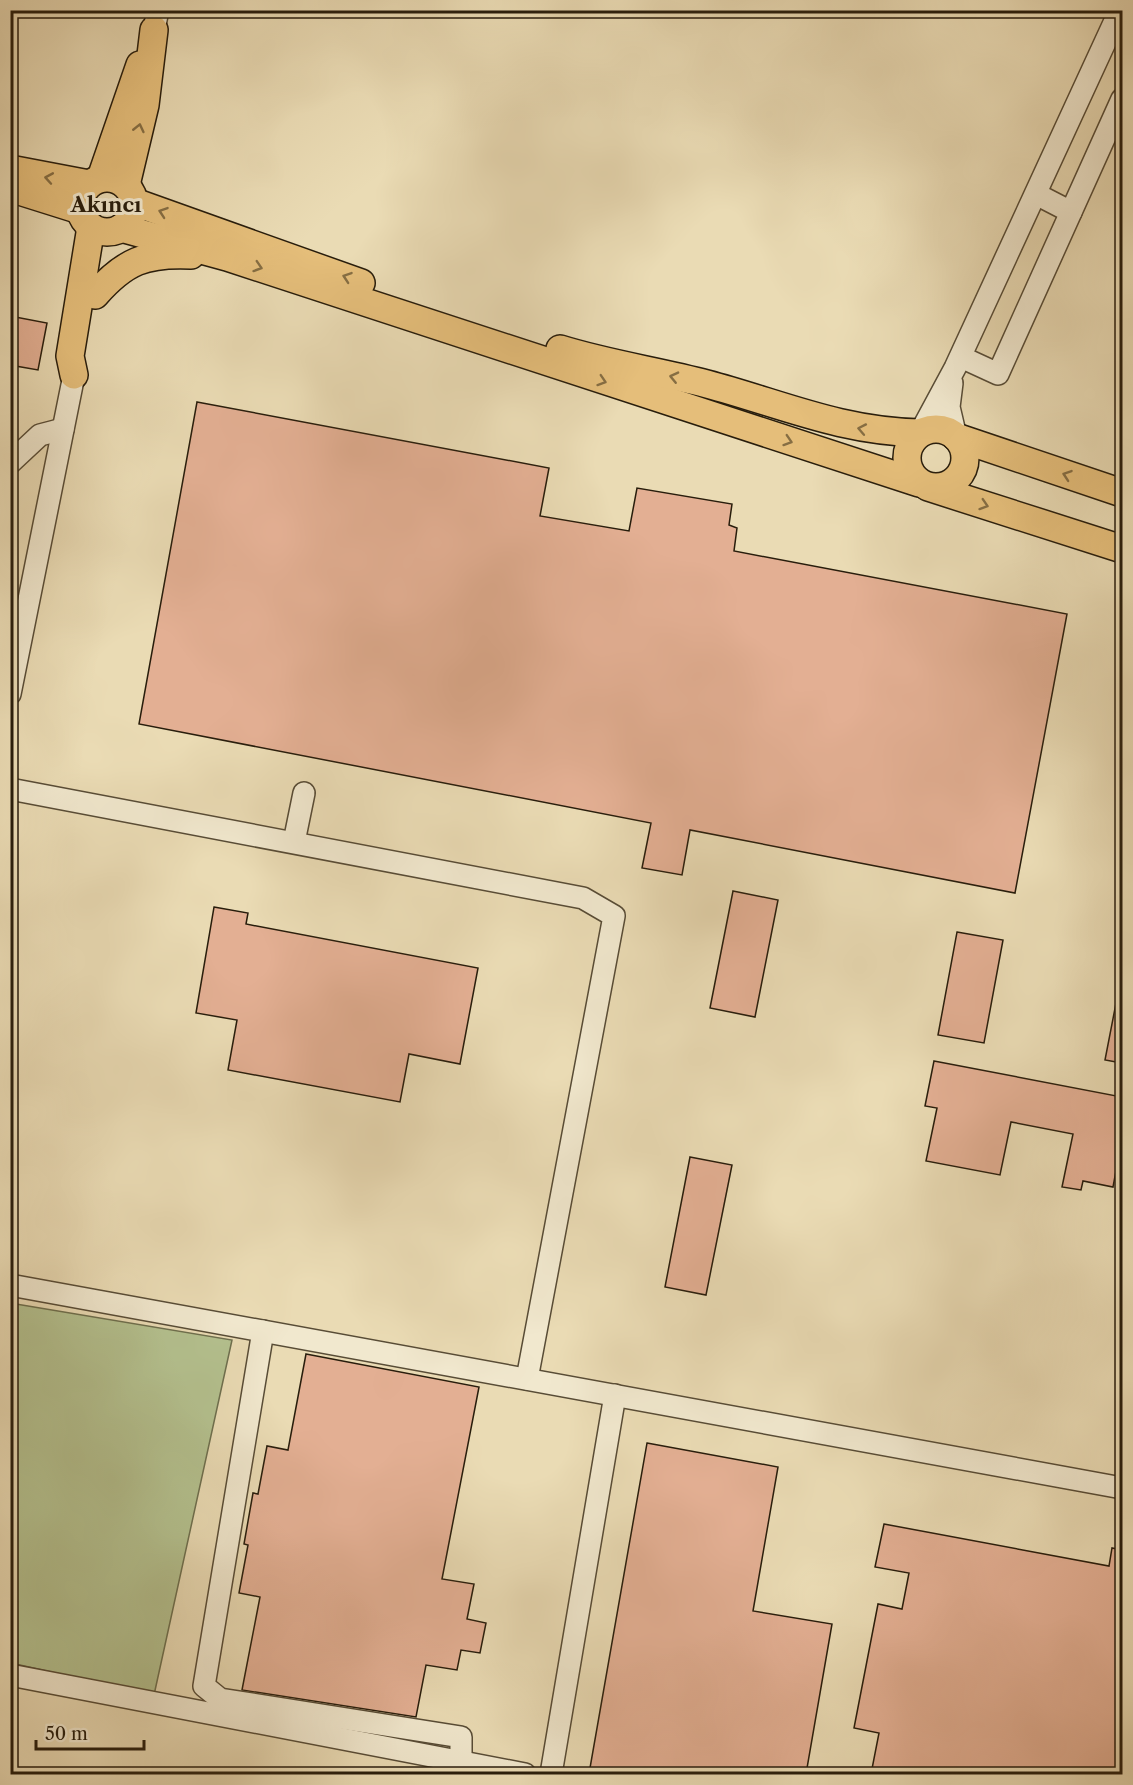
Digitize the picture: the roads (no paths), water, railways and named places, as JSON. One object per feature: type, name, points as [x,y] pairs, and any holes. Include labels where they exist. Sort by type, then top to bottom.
[{"type":"main road","points":[[99,224],[132,214],[112,187],[124,104],[156,20]]},
{"type":"main road","points":[[10,169],[112,187],[471,321],[588,357],[707,384],[833,423],[883,432],[920,434],[938,429],[1122,493]]},
{"type":"main road","points":[[74,375],[83,358],[95,295],[99,224],[80,199],[112,187]]},
{"type":"main road","points":[[10,188],[99,224],[224,256],[1122,549]]},
{"type":"main road","points":[[74,375],[70,356],[99,224]]},
{"type":"main road","points":[[95,295],[113,275],[145,258],[159,255],[224,256]]},
{"type":"main road","points":[[920,434],[908,449],[906,458],[912,476],[924,485],[947,485],[962,472],[965,453],[956,437]]},
{"type":"street","points":[[920,434],[958,362],[1120,10]]},
{"type":"street","points":[[958,362],[998,374],[1122,99]]},
{"type":"street","points":[[1036,194],[1071,212]]},
{"type":"street","points":[[956,437],[950,407],[958,362]]},
{"type":"street","points":[[10,694],[74,375]]},
{"type":"street","points":[[10,463],[40,435],[63,429]]},
{"type":"street","points":[[10,789],[583,898],[614,916],[527,1379]]},
{"type":"street","points":[[294,842],[304,793]]},
{"type":"street","points":[[10,1285],[1122,1488]]},
{"type":"street","points":[[263,1331],[204,1686],[220,1699],[461,1737],[461,1762]]},
{"type":"street","points":[[550,1774],[615,1395]]},
{"type":"street","points":[[10,1675],[525,1774]]},
{"type":"district","name":"Akıncı","points":[[106,204]]}]
